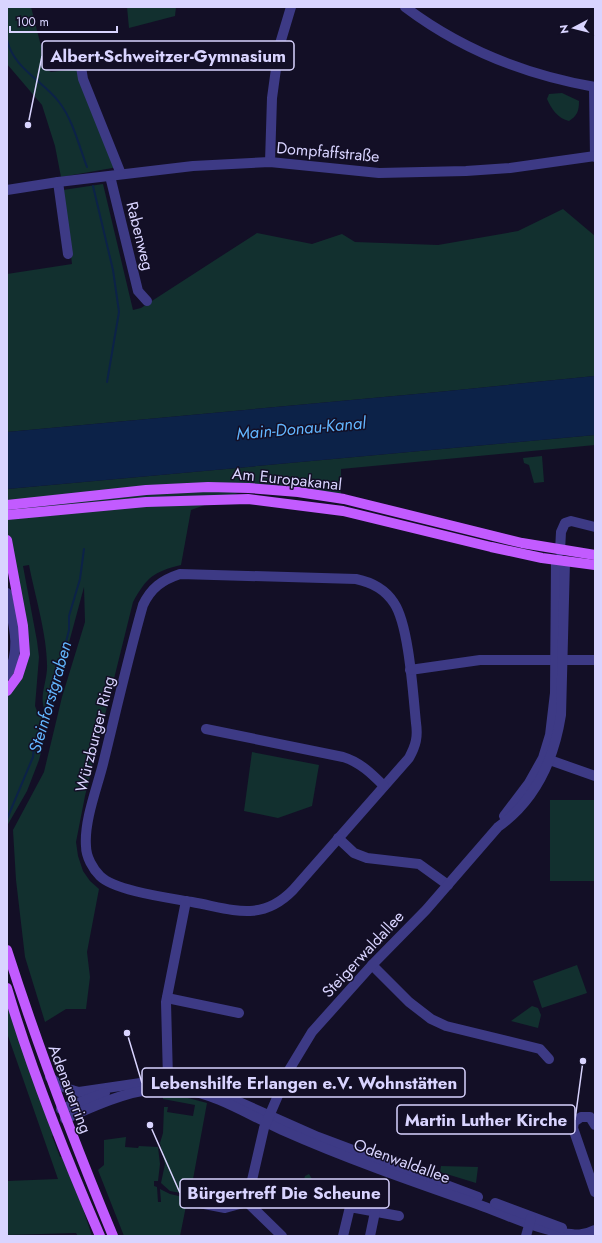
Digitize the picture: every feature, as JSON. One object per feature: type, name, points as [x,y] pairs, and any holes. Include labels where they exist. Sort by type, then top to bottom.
[{"type":"main road","name":"Am Europakanal","points":[[7,505],[146,490],[208,487],[249,488],[344,499],[514,542],[595,555]]},
{"type":"main road","name":"Am Europakanal","points":[[7,515],[146,502],[248,499],[343,511],[490,547],[560,561],[595,565]]},
{"type":"main road","points":[[7,540],[25,640],[25,654],[18,676],[7,690]]},
{"type":"main road","points":[[560,550],[560,561]]},
{"type":"main road","name":"Adenauerring","points":[[7,950],[61,1109],[113,1236]]},
{"type":"main road","name":"Adenauerring","points":[[7,988],[52,1119],[100,1236]]},
{"type":"main road","points":[[52,1119],[61,1109]]},
{"type":"main road","points":[[52,1119],[65,1119]]},
{"type":"street","points":[[270,162],[272,98],[279,47],[291,7]]},
{"type":"street","points":[[405,7],[448,36],[491,58],[551,79],[595,87],[595,156]]},
{"type":"street","points":[[81,68],[83,79],[122,174]]},
{"type":"street","name":"Dompfaffstraße","points":[[7,190],[58,182],[193,166],[270,162],[379,172],[466,171],[501,169],[595,156]]},
{"type":"street","name":"Rabenweg","points":[[110,176],[138,291],[147,301]]},
{"type":"street","points":[[58,182],[68,254]]},
{"type":"street","points":[[560,550],[561,532],[565,522],[571,521],[595,527]]},
{"type":"street","name":"Steigerwaldallee","points":[[247,1202],[268,1119],[289,1070],[312,1032],[448,885],[498,827],[508,820],[531,795],[542,779],[547,759],[558,736],[561,715],[560,561]]},
{"type":"street","name":"Würzburger Ring","points":[[180,574],[356,579],[365,581],[375,585],[387,594],[399,613],[403,624],[410,670],[418,738],[409,758],[284,900],[267,909],[240,912],[112,884],[100,876],[90,863],[86,848],[88,825],[139,617],[148,595],[155,586],[164,579],[180,574]]},
{"type":"street","points":[[7,593],[16,644],[13,664],[7,675]]},
{"type":"street","points":[[410,670],[480,660],[595,660]]},
{"type":"street","points":[[206,729],[354,760],[384,786]]},
{"type":"street","points":[[547,759],[595,776]]},
{"type":"street","points":[[338,838],[354,853],[367,858],[419,864],[448,885]]},
{"type":"street","points":[[168,1079],[167,998],[186,901]]},
{"type":"street","points":[[372,966],[409,1002],[431,1019],[446,1026],[540,1048],[549,1059]]},
{"type":"street","points":[[167,998],[239,1013]]},
{"type":"street","name":"Odenwaldallee","points":[[50,1077],[57,1084],[67,1089],[79,1092],[168,1079],[196,1083],[208,1087],[324,1148],[410,1181],[531,1220],[562,1232],[586,1235],[595,1230]]},
{"type":"street","name":"Odenwaldallee","points":[[61,1109],[125,1085]]},
{"type":"street","name":"Odenwaldallee","points":[[65,1119],[139,1092],[171,1088],[198,1092],[268,1119]]},
{"type":"street","points":[[595,1125],[590,1117],[581,1117],[574,1122],[573,1128],[595,1192]]},
{"type":"street","points":[[189,1201],[225,1208],[247,1202],[282,1236]]},
{"type":"street","points":[[343,1236],[350,1207],[399,1216]]},
{"type":"street","points":[[370,1236],[375,1212]]},
{"type":"street","points":[[526,1236],[531,1220]]},
{"type":"green space","points":[[7,7],[31,7],[41,46],[43,67],[51,72],[76,69],[118,167],[61,177],[55,146],[42,105],[7,64]]},
{"type":"green space","points":[[127,7],[176,7],[175,16],[129,28]]},
{"type":"green space","points":[[562,93],[579,101],[577,113],[569,121],[558,116],[547,99],[549,94]]},
{"type":"green space","points":[[103,184],[133,310],[141,308],[257,233],[312,244],[342,234],[355,242],[438,245],[518,231],[563,209],[595,236],[595,376],[7,432],[7,274],[72,264],[63,190]]},
{"type":"green space","points":[[595,435],[595,445],[341,469],[341,495],[260,485],[191,510],[181,565],[157,573],[142,587],[133,602],[85,796],[76,842],[78,856],[83,871],[90,881],[99,889],[87,952],[90,977],[86,1009],[66,1009],[45,1022],[25,957],[16,880],[13,830],[44,772],[62,697],[85,622],[84,587],[50,713],[45,711],[43,706],[43,691],[47,669],[47,657],[43,631],[29,565],[23,566],[39,657],[35,706],[39,716],[50,718],[39,760],[27,791],[7,826],[7,694],[25,670],[7,562],[7,489]]},
{"type":"green space","points":[[542,456],[544,482],[534,483],[529,465],[524,463],[523,458]]},
{"type":"green space","points":[[252,752],[319,765],[312,806],[278,818],[244,811]]},
{"type":"green space","points":[[550,800],[595,800],[595,881],[550,881]]},
{"type":"green space","points":[[577,965],[587,993],[542,1008],[533,981]]},
{"type":"green space","points":[[7,1001],[54,1135],[52,1136],[82,1206],[92,1236],[78,1236],[76,1233],[7,1235],[7,1181],[58,1179],[7,1033]]},
{"type":"green space","points":[[532,1006],[538,1008],[541,1015],[538,1028],[511,1021]]},
{"type":"green space","points":[[163,1096],[188,1098],[207,1103],[191,1190],[186,1194],[170,1191],[161,1183],[165,1164],[160,1143],[163,1133],[164,1107],[168,1107],[167,1112],[193,1116],[195,1105],[163,1099]]},
{"type":"green space","points":[[126,1137],[125,1147],[158,1147],[160,1164],[158,1181],[154,1181],[154,1186],[157,1187],[158,1202],[161,1202],[160,1189],[170,1194],[183,1197],[180,1205],[186,1206],[180,1236],[124,1236],[98,1170],[104,1165],[104,1140]]},
{"type":"green space","points":[[441,1166],[478,1167],[476,1183],[440,1172]]},
{"type":"green space","points":[[309,1174],[312,1179],[310,1181],[306,1199],[296,1197],[299,1182],[303,1183],[305,1176]]},
{"type":"water","name":"Main-Donau-Kanal","points":[[595,376],[595,435],[7,489],[7,432]]},
{"type":"waterway","name":"Steinforstgraben","points":[[7,40],[11,50],[22,67],[52,94],[64,109],[72,125],[87,167]]},
{"type":"waterway","name":"Steinforstgraben","points":[[93,186],[113,270],[119,312],[107,382]]},
{"type":"waterway","name":"Steinforstgraben","points":[[7,819],[33,757],[34,745],[50,706],[69,630],[69,616],[80,579],[84,549]]},
{"type":"place","name":"Albert-Schweitzer-Gymnasium","points":[[28,125]]},
{"type":"place","name":"Lebenshilfe Erlangen e.V. Wohnstätten","points":[[127,1033]]},
{"type":"place","name":"Martin Luther Kirche","points":[[583,1061]]},
{"type":"place","name":"Bürgertreff Die Scheune","points":[[150,1125]]}]
